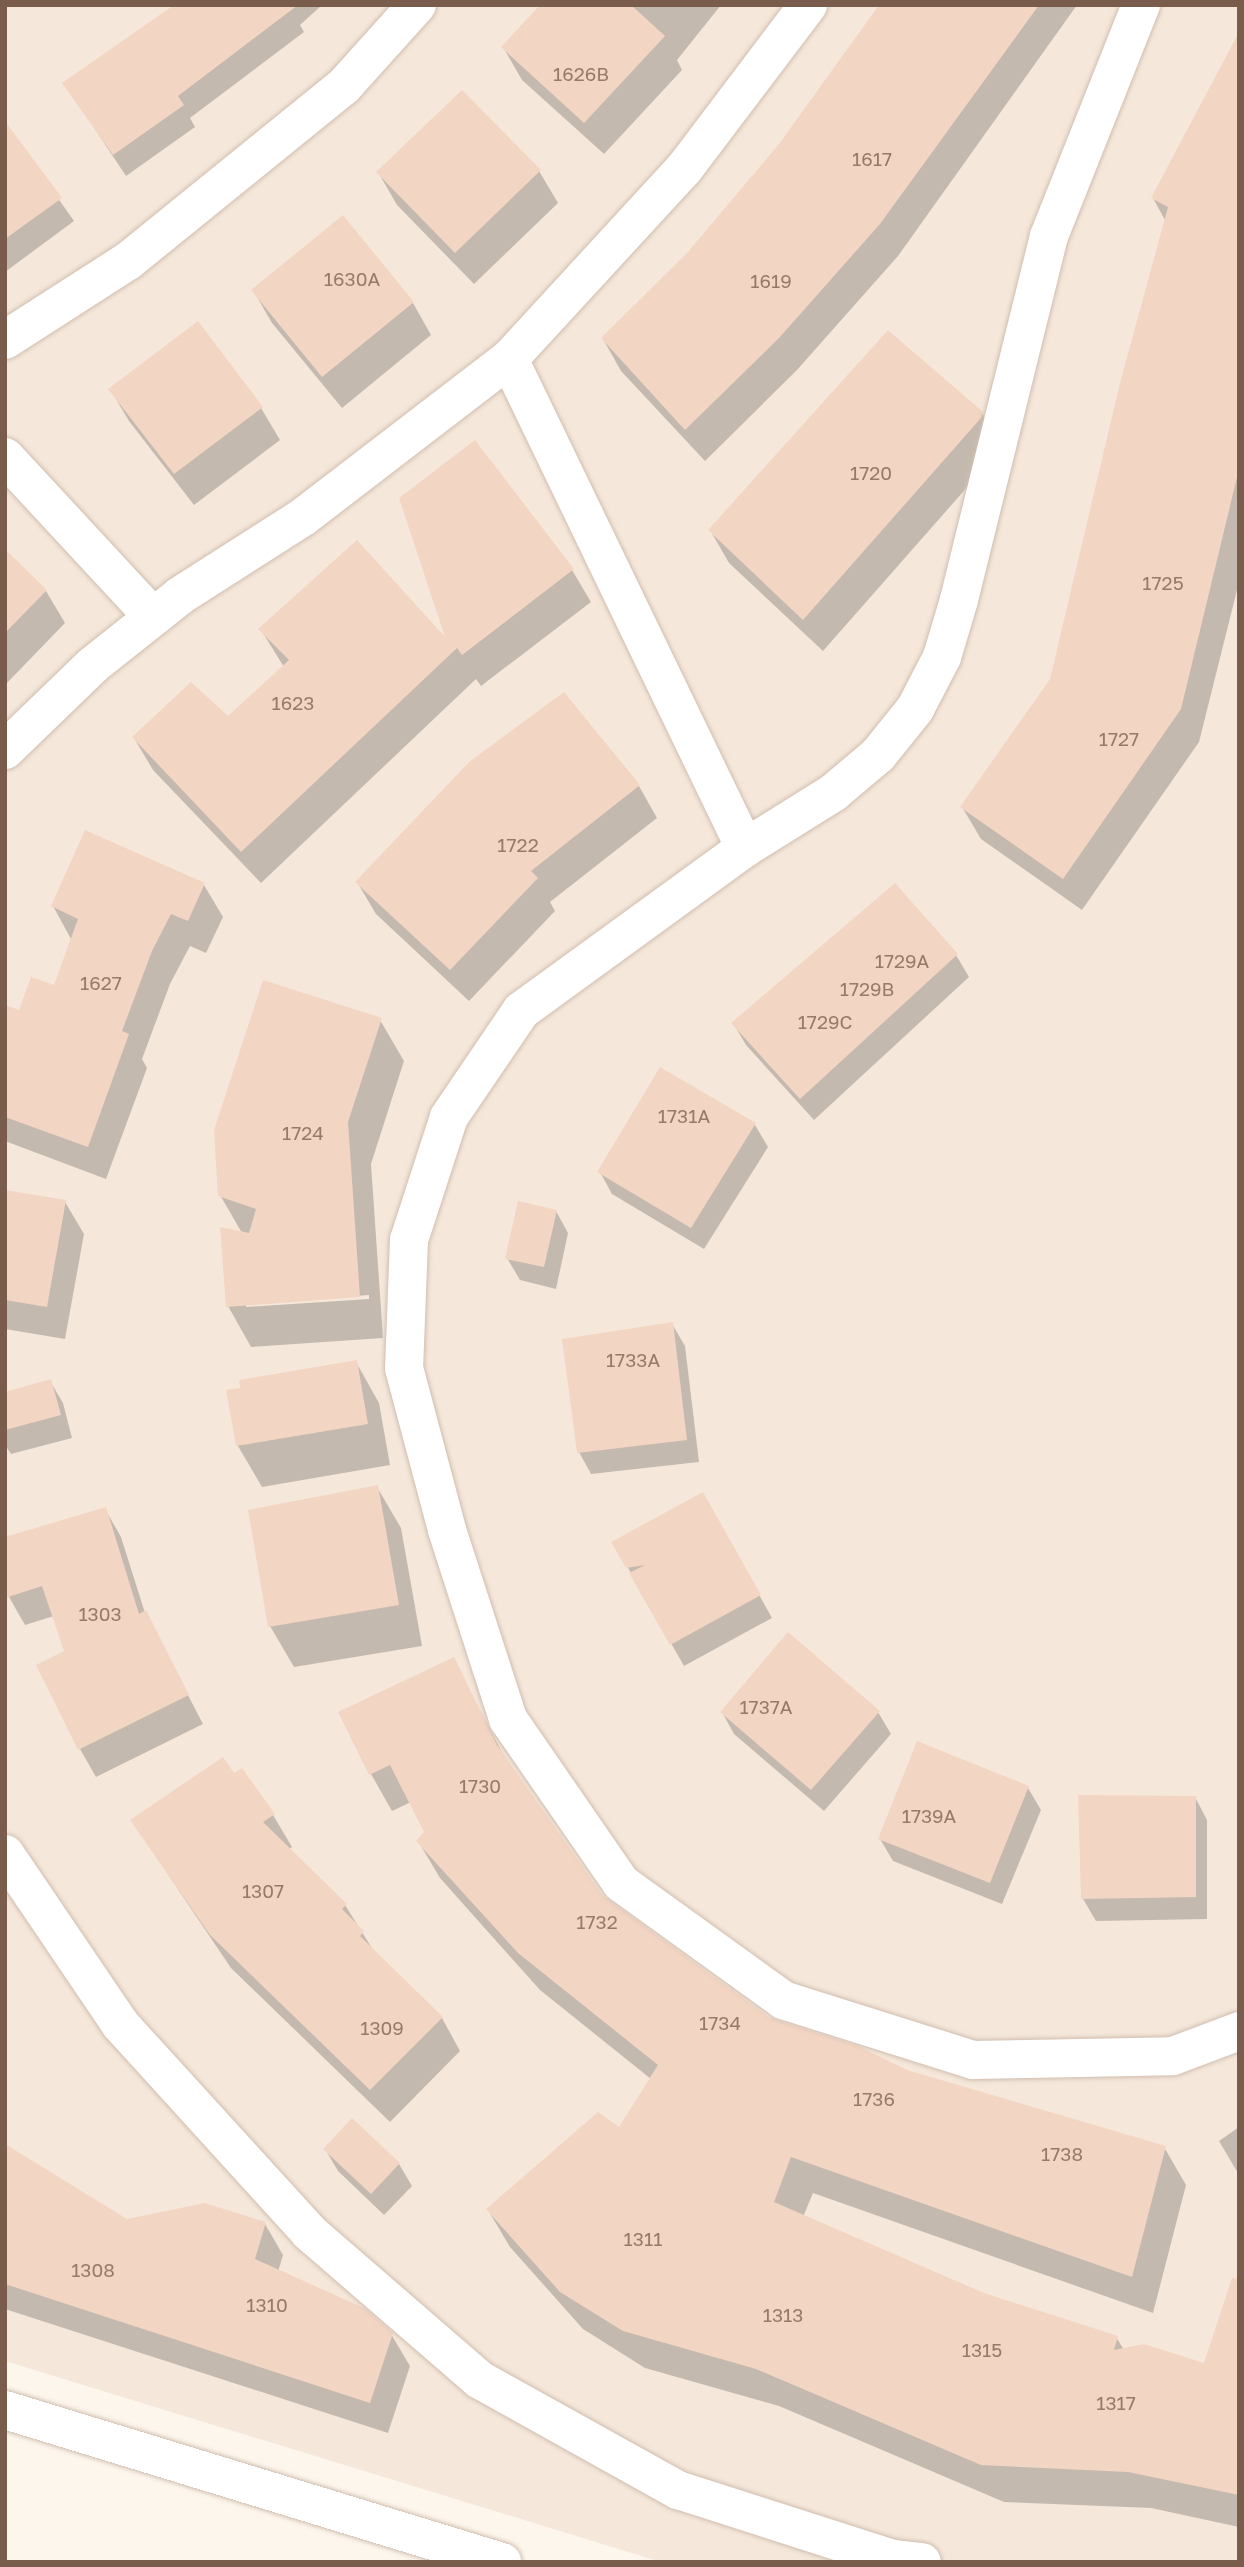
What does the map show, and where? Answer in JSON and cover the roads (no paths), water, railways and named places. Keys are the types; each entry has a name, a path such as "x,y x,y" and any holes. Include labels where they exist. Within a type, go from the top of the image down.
{"street":[{"path":"5,340 128,261 344,86 417,5"},
{"path":"5,750 93,665 153,617 303,517 509,359 684,169 808,5"},
{"path":"1141,5 1049,236 942,657 915,709 878,755 833,793 745,848 520,1010 449,1117 409,1240 404,1368 447,1530 508,1720 621,1883 783,2000 973,2060 1172,2056 1239,2031"},
{"path":"509,359 745,848"},
{"path":"5,457 153,617"},
{"path":"5,1854 120,2024 309,2232 481,2379 678,2490 893,2559 922,2562"},
{"path":"5,2410 502,2562"}]}
